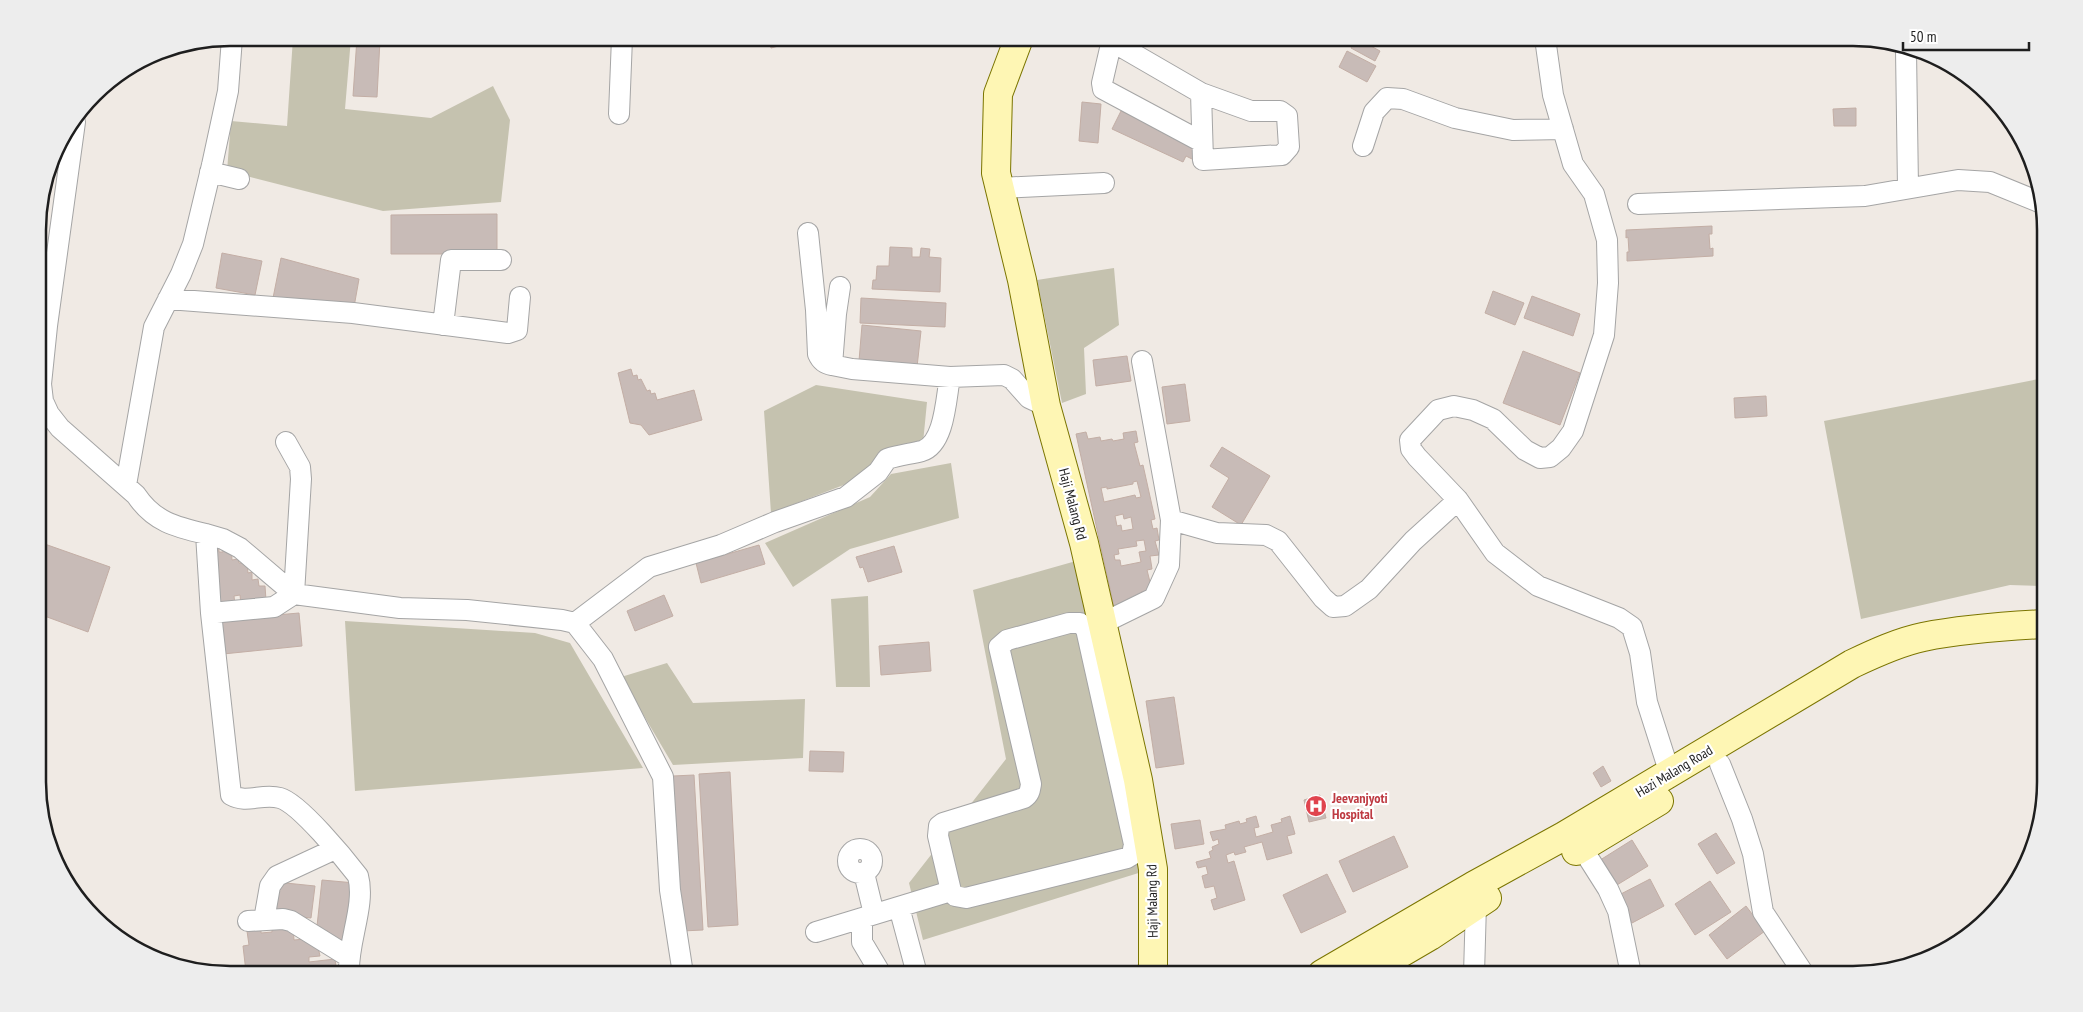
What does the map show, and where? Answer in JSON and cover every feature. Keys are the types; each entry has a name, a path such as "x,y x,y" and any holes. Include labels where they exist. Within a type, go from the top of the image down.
{"main road":[{"name":"Haji Malang Rd","path":"1015,46 998,94 996,173 1022,280 1046,406 1084,543 1138,780 1153,869 1153,966"},
{"name":"Hazi Malang Road","path":"1343,966 1383,951 1475,895 1564,836 1852,664 1879,651 1922,637 2037,624"},
{"name":"Hazi Malang Road","path":"1475,895 1582,848 1888,663 1932,653 2037,640"},
{"name":"Hazi Malang Road","path":"1371,966 1383,951"}],"street":[{"path":"126,485 154,327 181,274 193,244 228,91 231,46"},
{"path":"619,114 622,46"},
{"path":"1108,46 1102,83 1103,89 1202,142"},
{"path":"1121,46 1201,93 1252,111 1280,111 1285,113 1287,116 1289,147 1282,155 1204,160 1201,93"},
{"path":"1546,46 1553,94 1563,129 1574,164 1594,194 1607,240 1608,283 1604,336 1573,431 1561,448 1550,457 1540,458 1525,450 1493,419 1473,410 1454,406 1438,410 1410,440 1411,449 1458,500 1495,553 1538,586 1619,618 1632,627 1640,653 1647,702 1670,774"},
{"path":"1906,55 1908,188"},
{"path":"1363,146 1374,112 1387,98 1403,99 1455,118 1513,130 1563,129"},
{"path":"46,338 73,134"},
{"path":"210,172 239,180"},
{"path":"1638,204 1866,196 1958,180 1990,182 2034,200"},
{"path":"1000,188 1104,184"},
{"path":"808,233 816,310 818,354 820,359 826,364 852,369 950,377 1004,375 1012,379 1029,398 1046,406"},
{"path":"443,325 451,260 501,260"},
{"path":"832,365 840,287"},
{"path":"168,299 353,313 513,333 517,330 518,326 520,297"},
{"path":"1103,623 1154,598 1169,566 1171,520 1142,361"},
{"path":"576,623 649,567 721,545 775,522 846,496 878,472 887,459 924,451 934,444 940,432 950,377"},
{"path":"46,408 60,428 126,485 144,507 175,526 223,539 240,548 294,594 400,608 467,610 576,623 603,659 663,777 670,890 682,966"},
{"path":"286,442 300,467 301,478 294,594"},
{"path":"1171,520 1217,533 1266,535 1278,541 1323,598 1333,607 1345,606 1369,589 1413,541 1458,500"},
{"path":"206,534 211,612 231,795 240,800 266,797 280,798 288,801 295,806 335,849 358,876 361,885 349,966 291,921 283,919 256,921 272,881 277,876 335,849"},
{"path":"211,612 274,607 294,594"},
{"path":"1080,623 1086,629 1134,844 1132,855 966,898 955,896 951,891 938,836 939,826 943,823 1024,798 1030,790 1031,784 999,647 1007,640 1069,624 1080,623"},
{"path":"1720,764 1742,819 1753,854 1763,912 1799,966"},
{"path":"1582,848 1608,889 1618,911 1629,966"},
{"path":"864,873 868,916 862,942 876,966"},
{"path":"816,932 951,891"},
{"path":"1474,966 1475,895"},
{"path":"899,907 915,966"}],"shaded area":[{"path":"292,46 350,46 345,109 431,118 493,86 510,120 501,202 383,211 227,171 231,121 287,126"},
{"path":"1114,268 1119,325 1084,348 1086,394 1062,403 1037,280"},
{"path":"2037,379 2037,586 2010,585 1861,619 1824,421"},
{"path":"816,385 927,402 923,443 884,452 854,481 771,513 764,411"},
{"path":"951,463 959,518 850,549 793,587 765,543 870,497 891,474"},
{"path":"1076,561 1145,871 923,940 909,883 1006,759 973,590"},
{"path":"868,596 870,687 836,687 831,599"},
{"path":"345,621 535,633 570,643 643,768 355,791"},
{"path":"667,663 693,703 805,699 803,758 673,765 621,677"}],"building":[{"path":"356,46 380,46 377,97 353,96"},
{"path":"1352,46 1371,46 1380,51 1375,61 1351,48"},
{"path":"1347,51 1376,66 1367,82 1339,67"},
{"path":"1082,102 1101,104 1098,143 1079,141"},
{"path":"1856,108 1856,126 1834,126 1833,109"},
{"path":"1121,111 1200,148 1194,160 1186,156 1183,162 1112,129"},
{"path":"497,214 497,254 391,254 391,215"},
{"path":"1712,226 1712,234 1709,234 1710,249 1713,248 1713,256 1627,261 1627,252 1629,252 1626,230"},
{"path":"890,247 912,248 912,257 920,257 921,248 930,249 929,257 941,258 940,292 872,289 873,280 876,280 877,266 889,266"},
{"path":"222,253 262,261 255,295 216,288"},
{"path":"281,258 359,279 354,307 272,303"},
{"path":"1493,291 1524,303 1515,325 1485,313"},
{"path":"1532,296 1580,314 1573,336 1524,318"},
{"path":"861,298 946,303 945,327 860,323"},
{"path":"862,325 921,331 917,367 859,361"},
{"path":"1523,351 1580,373 1560,425 1503,403"},
{"path":"1127,356 1131,381 1096,386 1093,360"},
{"path":"631,369 633,376 637,375 638,380 641,379 647,391 650,390 651,394 655,393 657,400 694,390 702,420 649,435 641,425 630,423 618,373"},
{"path":"1185,384 1190,421 1167,424 1162,387"},
{"path":"1766,396 1767,416 1735,418 1734,398"},
{"path":"1136,431 1138,442 1134,443 1140,466 1143,465 1155,519 1151,520 1153,529 1157,528 1159,540 1155,541 1159,555 1150,556 1152,569 1147,570 1152,590 1141,592 1142,597 1126,601 1127,608 1115,611 1076,434 1086,432 1088,439 1100,437 1101,441 1112,439 1113,441 1124,439 1123,433","holes":["1137,481 1141,497 1136,498 1135,495 1104,502 1101,488 1107,487 1107,489 1133,484 1133,482","1123,514 1124,519 1131,517 1133,529 1122,531 1121,525 1117,526 1115,516","1144,540 1146,551 1139,552 1141,562 1121,566 1120,560 1115,560 1114,555 1119,554 1118,549 1137,546 1136,541"]},
{"path":"1222,447 1270,476 1241,525 1212,507 1229,478 1210,466"},
{"path":"46,544 110,567 88,632 46,617"},
{"path":"759,545 765,564 701,583 696,563"},
{"path":"223,546 231,546 232,560 238,559 239,563 247,563 248,573 252,572 252,580 258,579 259,586 265,586 266,600 254,602 254,599 250,599 250,603 241,604 240,595 234,596 235,605 215,606 210,548 219,547 219,552 223,552"},
{"path":"894,546 902,572 868,582 863,567 860,568 856,557"},
{"path":"664,595 673,616 635,631 627,611"},
{"path":"299,613 302,646 223,654 220,620"},
{"path":"929,642 931,671 881,675 879,646"},
{"path":"1174,697 1184,764 1156,768 1146,701"},
{"path":"810,751 844,752 843,772 809,771"},
{"path":"1603,766 1611,781 1601,787 1593,773"},
{"path":"730,772 738,925 708,927 699,774"},
{"path":"694,775 703,930 682,931 673,776"},
{"path":"1320,795 1326,818 1309,822 1304,800"},
{"path":"1256,816 1259,827 1254,828 1256,837 1273,832 1271,825 1282,822 1281,819 1290,816 1295,834 1287,836 1292,853 1267,860 1262,842 1244,847 1246,852 1235,855 1234,852 1226,855 1228,863 1234,861 1245,900 1214,910 1211,900 1217,898 1214,886 1205,888 1202,876 1208,874 1206,866 1198,868 1196,862 1211,858 1209,852 1213,850 1212,847 1219,844 1218,839 1213,841 1210,832 1226,829 1225,825 1239,821 1240,824 1247,822 1246,819"},
{"path":"1200,820 1204,844 1175,849 1171,824"},
{"path":"1716,833 1735,863 1717,874 1698,844"},
{"path":"1394,836 1408,867 1353,892 1339,861"},
{"path":"1632,840 1648,866 1612,888 1597,862"},
{"path":"1327,874 1346,912 1301,933 1283,895"},
{"path":"1650,879 1664,906 1632,923 1617,896"},
{"path":"322,880 355,883 350,895 345,941 327,939 328,931 320,930 321,927 317,926"},
{"path":"1710,881 1731,912 1695,935 1675,904"},
{"path":"276,882 315,886 311,918 272,914"},
{"path":"1746,906 1765,931 1727,959 1709,935"},
{"path":"272,926 293,926 294,940 316,938 320,956 309,957 309,962 335,959 336,966 245,966 243,946 249,945 247,931 261,929 261,933 272,932"}],"place":[{"name":"Jeevanjyoti Hospital","path":"1316,806"}]}
